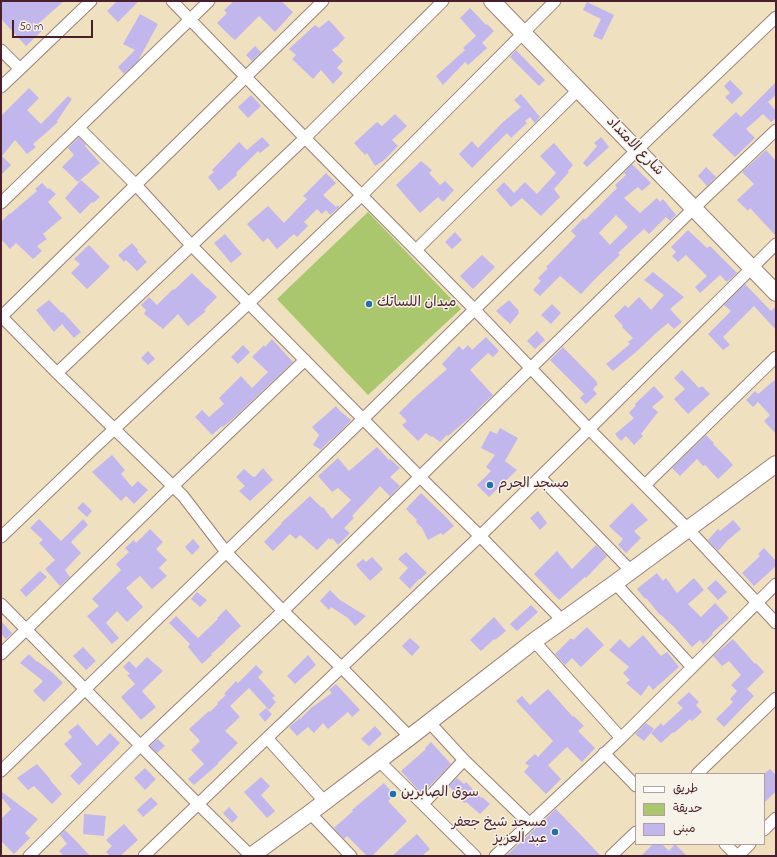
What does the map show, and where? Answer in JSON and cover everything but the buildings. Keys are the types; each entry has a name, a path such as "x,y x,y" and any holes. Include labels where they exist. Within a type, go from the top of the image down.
{"street":[{"path":"1,87 91,1"},
{"path":"172,1 688,529 776,623"},
{"path":"1,203 209,1"},
{"path":"323,1 1,316 173,486 189,504 226,552 410,737"},
{"path":"57,373 305,138 443,1"},
{"name":"شارع الامتداد","path":"492,1 776,293"},
{"path":"1,537 362,195 555,1"},
{"path":"1,771 475,310 637,150 776,18"},
{"path":"1,50 20,69"},
{"path":"416,250 578,90"},
{"path":"79,128 136,185 192,245 562,620"},
{"path":"29,856 140,746 283,611 694,208 776,130"},
{"path":"144,856 480,536 776,244"},
{"path":"645,485 776,357"},
{"path":"1,654 305,360"},
{"path":"1,604 140,746 251,856 379,761 562,620 615,583 776,464"},
{"path":"540,477 631,571"},
{"path":"615,583 692,667"},
{"path":"495,856 621,738 776,584"},
{"path":"534,641 621,738"},
{"path":"698,773 776,698"},
{"path":"429,722 464,760 530,823"},
{"path":"267,738 324,802"},
{"path":"604,753 635,785"},
{"path":"423,804 464,760"},
{"path":"379,761 475,856"},
{"path":"310,813 351,856"},
{"path":"765,829 776,818"},
{"path":"611,856 635,833"},
{"path":"726,845 737,856 749,845"}],"green space":[{"name":"ميدان اللساتك","path":"368,212 461,309 368,395 277,299"}],"place":[{"name":"ميدان اللساتك","path":"369,304"},
{"name":"مسجد الحرم","path":"490,485"},
{"name":"سوق الصابرين","path":"393,794"},
{"name":"مسجد شيخ جعفر عبد العزيز","path":"555,832"}]}
